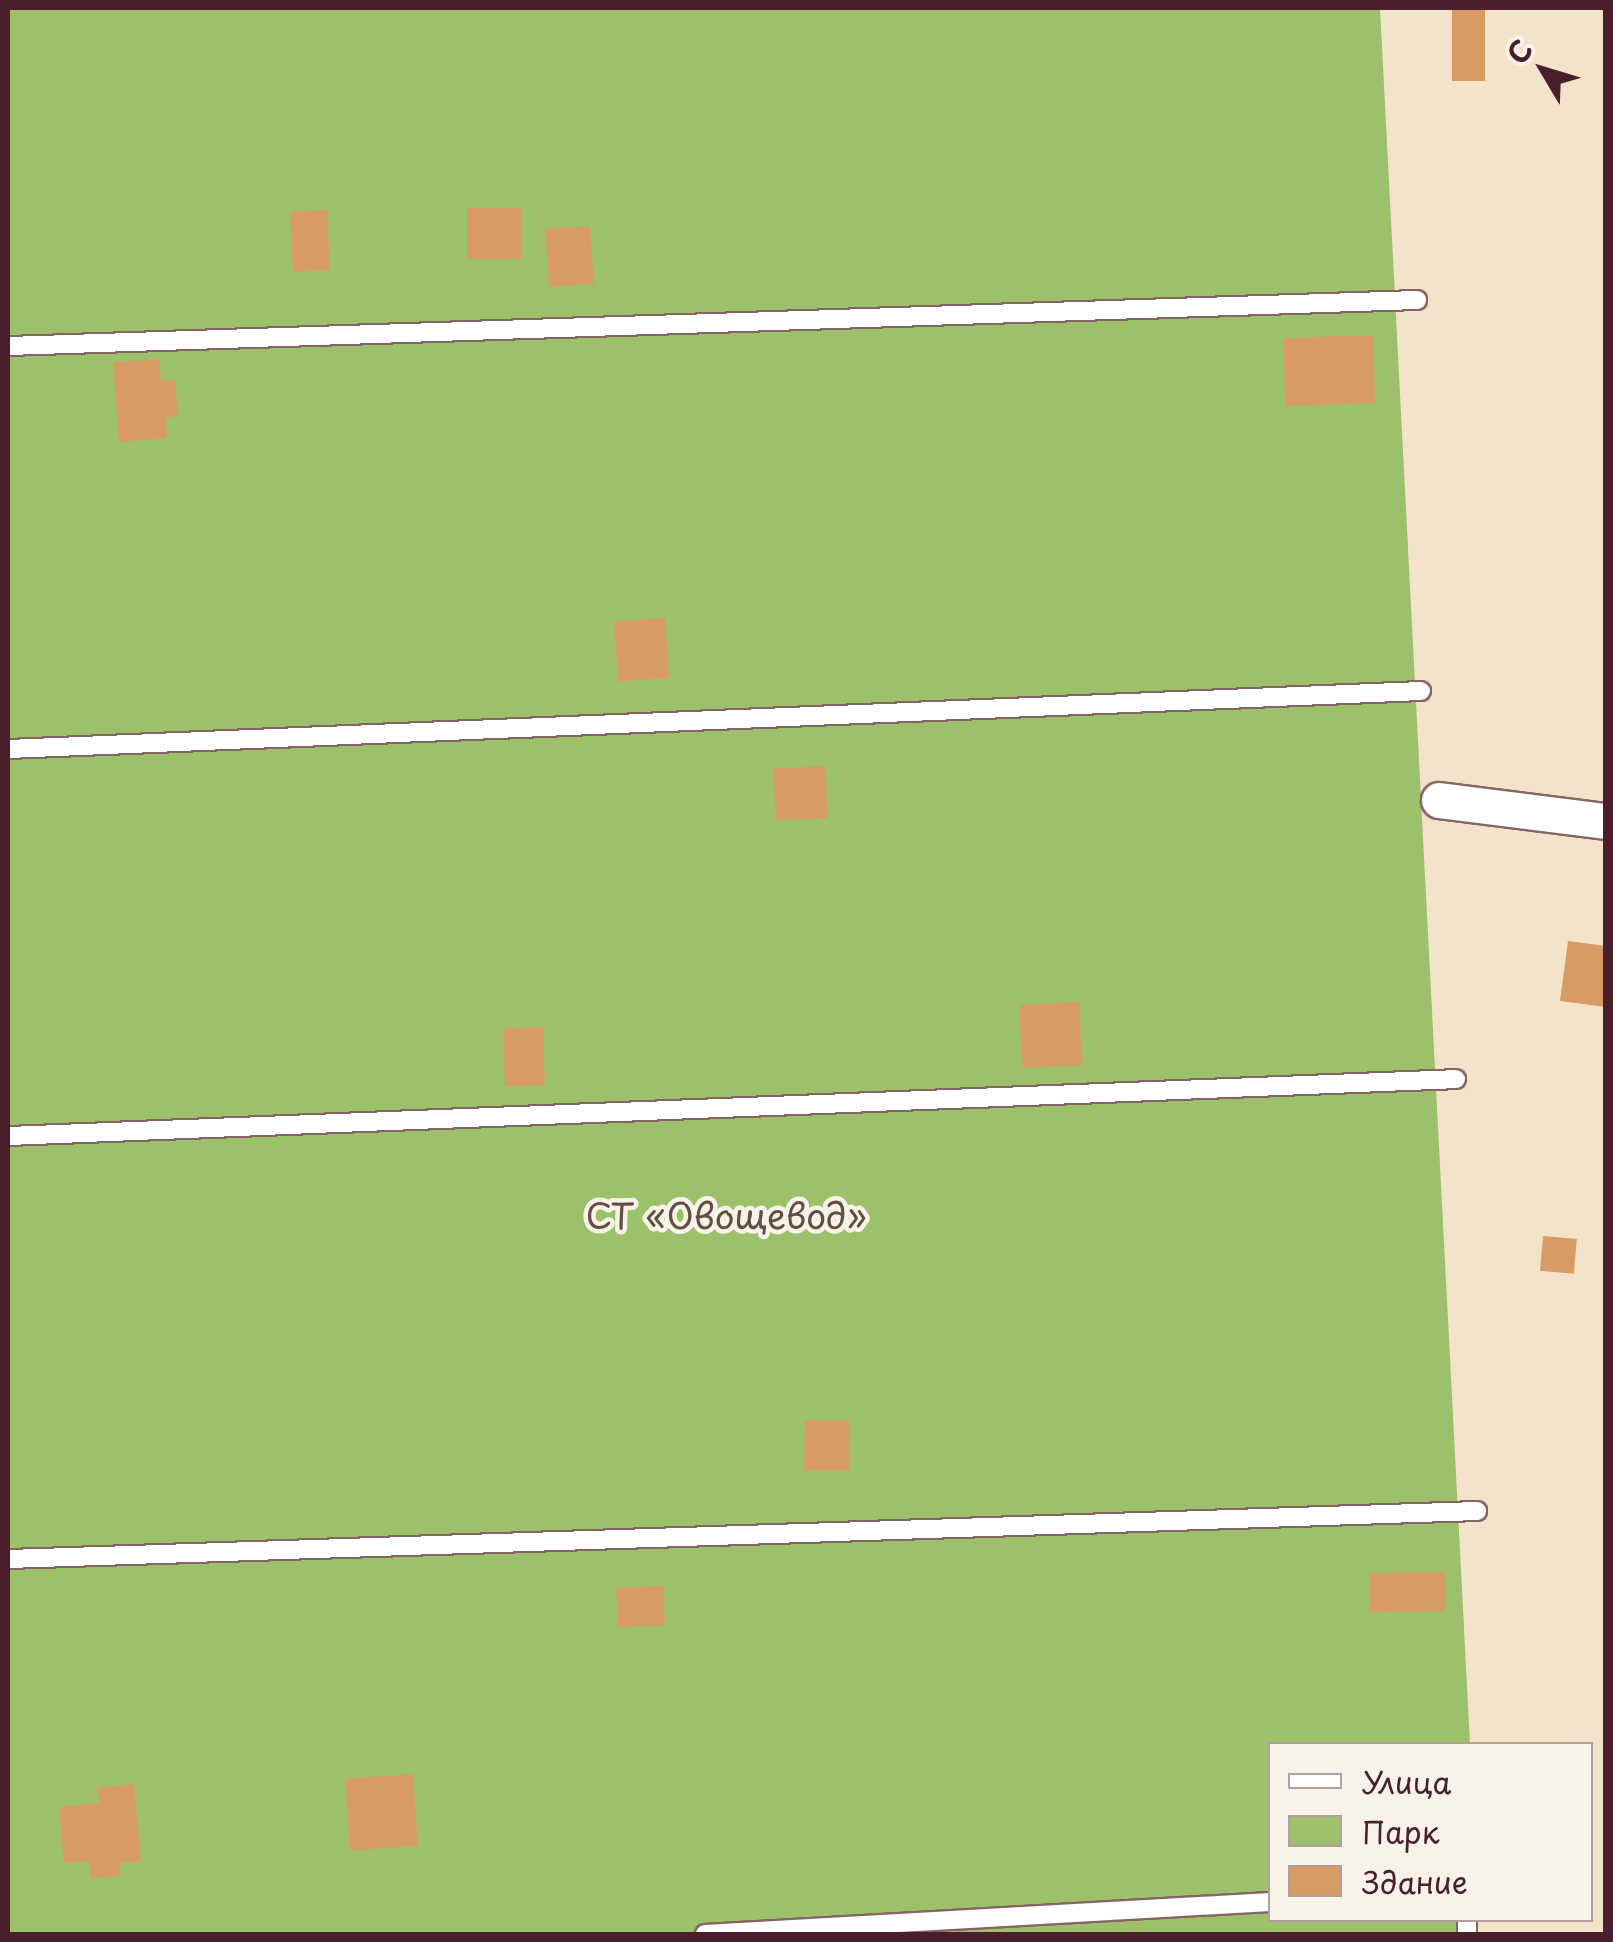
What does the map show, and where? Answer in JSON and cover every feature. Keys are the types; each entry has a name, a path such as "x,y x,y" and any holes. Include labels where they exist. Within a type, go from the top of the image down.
{"street":[{"path":"1439,800 1606,822"}],"lane":[{"path":"8,346 1417,300"},
{"path":"8,749 1422,690"},
{"path":"8,1136 1456,1079"},
{"path":"8,1559 1476,1511"},
{"path":"706,1934 1268,1902"}],"green space":[{"name":"СТ «Овощевод»","path":"8,8 1380,8 1470,1742 1268,1742 1268,1922 1469,1922 1468,1934 8,1934"}],"building":[{"path":"1452,8 1485,8 1485,81 1452,81"},
{"path":"467,208 521,208 521,259 467,259"},
{"path":"327,210 330,270 293,272 290,212"},
{"path":"590,226 594,284 549,287 545,229"},
{"path":"1373,335 1375,403 1285,406 1283,338"},
{"path":"159,359 161,381 175,380 178,416 166,418 167,438 119,442 113,362"},
{"path":"665,618 669,678 618,681 614,622"},
{"path":"825,766 828,818 776,821 773,769"},
{"path":"1568,941 1606,946 1606,1007 1560,1001"},
{"path":"1079,1002 1082,1065 1022,1068 1019,1005"},
{"path":"543,1027 545,1085 505,1086 503,1028"},
{"path":"1543,1236 1577,1239 1574,1274 1540,1271"},
{"path":"805,1420 850,1421 849,1471 804,1470"},
{"path":"1445,1572 1446,1611 1370,1612 1369,1573"},
{"path":"663,1586 665,1625 618,1627 616,1588"},
{"path":"413,1774 418,1846 350,1851 345,1779"},
{"path":"134,1784 141,1861 119,1863 120,1876 91,1878 89,1861 64,1863 59,1807 99,1803 98,1788"}]}
